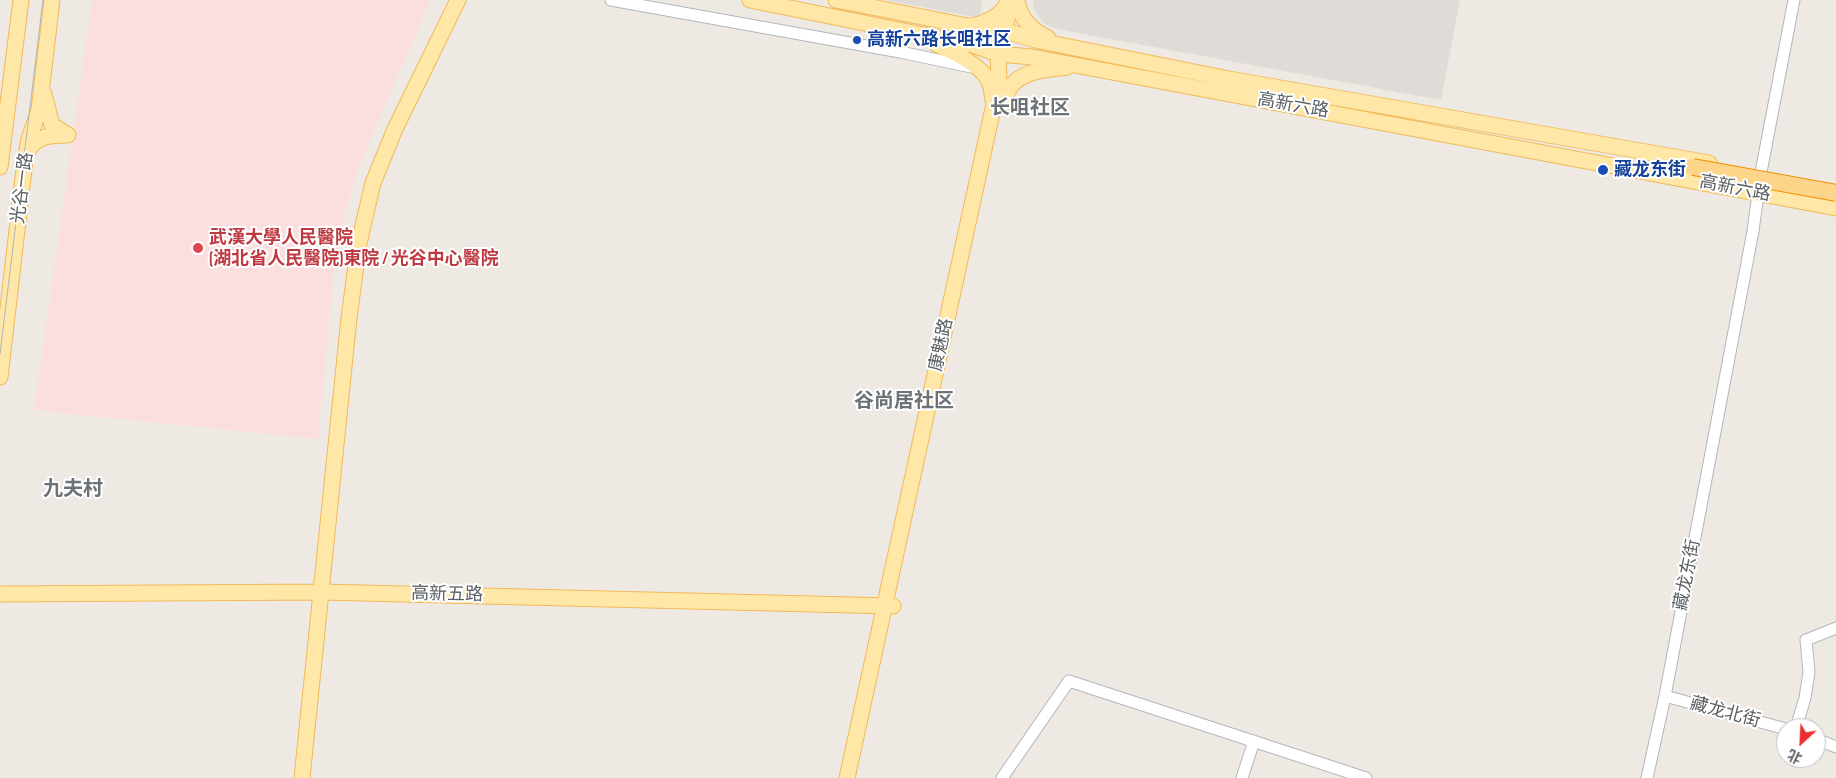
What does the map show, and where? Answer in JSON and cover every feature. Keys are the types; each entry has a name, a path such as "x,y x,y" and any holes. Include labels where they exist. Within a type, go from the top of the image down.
{"highway":[{"path":"1693,167 1836,193"}],"main road":[{"name":"光谷一路","path":"0,167 21,0"},
{"name":"光谷一路","path":"0,377 25,161 29,138 39,110 52,0"},
{"path":"302,778 343,317 354,242 368,181 390,127 452,0"},
{"path":"296,778 359,243 371,192 395,129 458,0"},
{"name":"高新六路","path":"750,0 973,45 1005,54 1032,57 1836,208"},
{"name":"高新六路","path":"836,0 967,26 1008,32 1035,40 1230,79 1836,185"},
{"path":"967,26 983,24 991,20 1014,0 1024,19 1039,34 1078,49"},
{"name":"康魅路","path":"847,778 889,605 998,104 999,81 1014,0"},
{"path":"917,34 958,54 978,69 990,82 998,104"},
{"path":"998,104 1010,87 1020,78 1031,73 1078,66"},
{"path":"0,87 13,71"},
{"path":"25,161 29,148 40,138 52,135 68,135 52,125 43,86"},
{"name":"高新五路","path":"0,594 318,592 889,605"},
{"name":"康魅路","path":"856,778 889,605"}],"street":[{"path":"611,0 900,52 978,69"},
{"name":"藏龙东街","path":"1647,778 1665,696 1753,231 1761,172 1794,0"},
{"path":"1799,718 1805,698 1809,672 1806,640 1836,628"},
{"path":"1017,778 1003,776 1069,680 1366,778"},
{"name":"藏龙北街","path":"1665,696 1776,726"},
{"path":"1242,778 1254,741"}],"shaded area":[{"name":"武漢大學人民醫院 (湖北省人民醫院)東院 / 光谷中心醫院","path":"92,0 430,0 361,161 344,216 333,280 318,439 34,410"},
{"path":"886,0 982,0 980,18"},
{"path":"1034,0 1460,0 1441,100 1056,29 1045,24 1038,16 1033,7"}],"tram line":[{"path":"0,354 43,0"}],"place":[{"name":"高新六路长咀社区","path":"857,40"},
{"name":"藏龙东街","path":"1603,170"},
{"name":"武漢大學人民醫院 (湖北省人民醫院)東院 / 光谷中心醫院","path":"198,248"}],"district":[{"name":"长咀社区","path":"1030,109"},
{"name":"谷尚居社区","path":"904,402"},
{"name":"九夫村","path":"73,490"}]}
